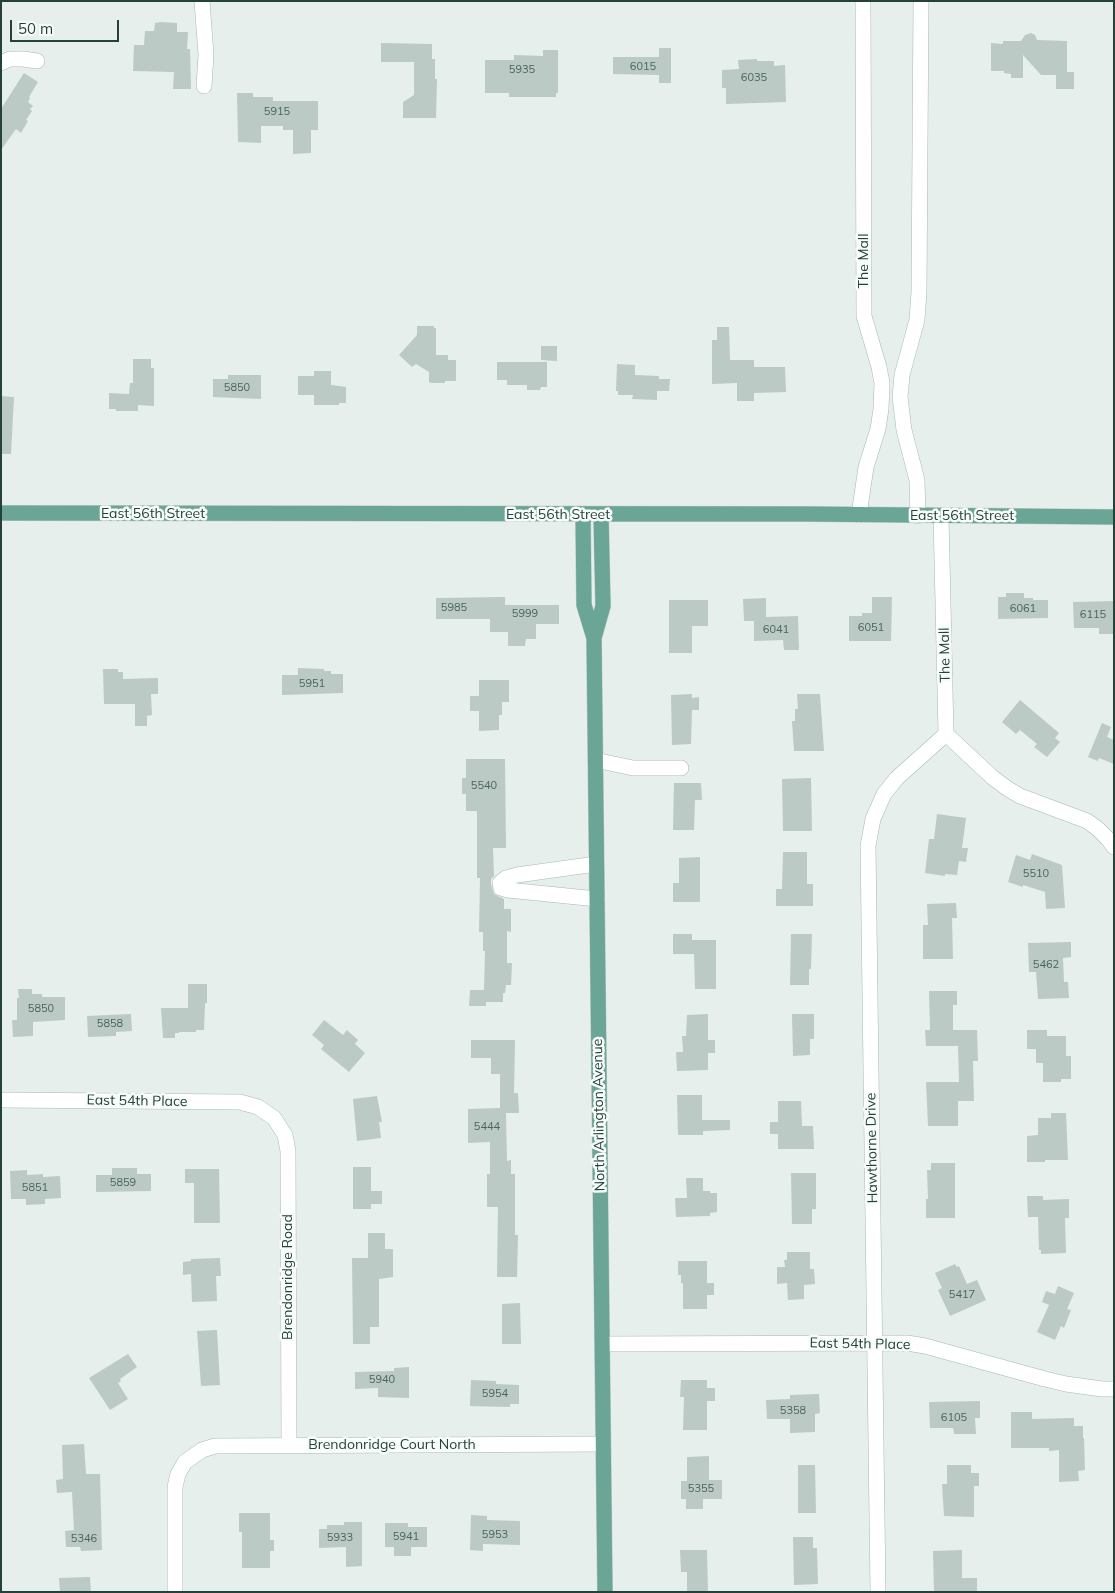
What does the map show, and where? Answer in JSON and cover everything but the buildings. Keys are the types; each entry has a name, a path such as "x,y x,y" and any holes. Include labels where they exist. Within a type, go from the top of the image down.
{"main road":[{"name":"East 56th Street","path":"1,513 1114,517"},
{"name":"North Arlington Avenue","path":"583,515 584,605 594,638"},
{"name":"North Arlington Avenue","path":"601,515 603,606 594,638 604,1592"}],"street":[{"path":"202,1 206,55 204,86"},
{"name":"The Mall","path":"859,515 866,467 878,429 882,390 879,367 864,316 864,1"},
{"path":"918,516 917,480 904,430 900,390 905,359 916,320 919,292 921,1"},
{"path":"1,63 10,59 37,61"},
{"path":"882,390 900,390"},
{"path":"878,429 904,430"},
{"name":"The Mall","path":"941,516 946,734"},
{"path":"946,734 992,777 1008,789 1020,796 1087,822 1098,829 1114,847"},
{"name":"Hawthorne Drive","path":"878,1592 869,832 878,806 888,789 897,778 946,734"},
{"path":"595,760 633,768 681,768"},
{"path":"596,864 517,875 506,878 500,883 501,888 508,890 597,899"},
{"name":"East 54th Place","path":"1,1100 240,1102 258,1107 270,1114"},
{"name":"Brendonridge Road","path":"270,1114 283,1131 288,1150 289,1446"},
{"name":"East 54th Place","path":"602,1344 907,1343 925,1346 1045,1379 1075,1385 1114,1389"},
{"name":"Brendonridge Court North","path":"175,1592 175,1487 178,1474 186,1462 202,1450 215,1446 603,1444"}]}
